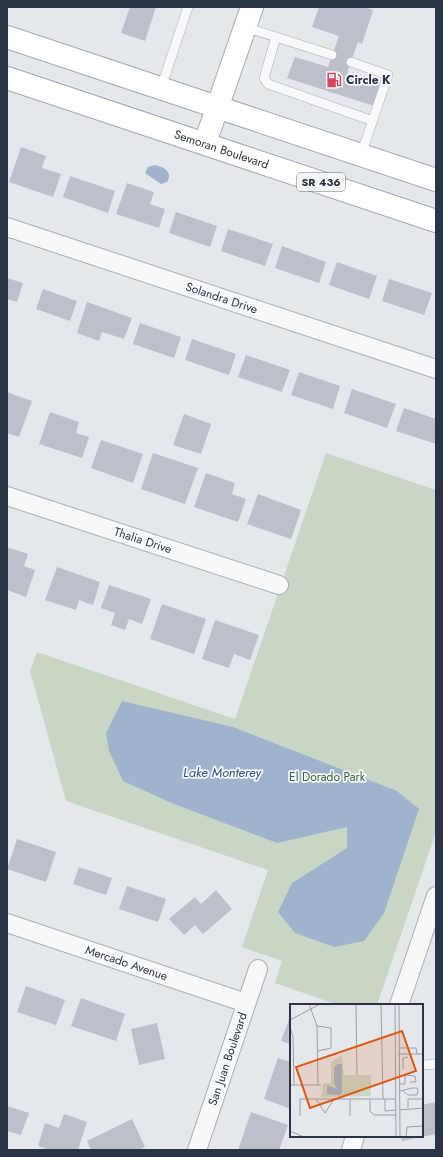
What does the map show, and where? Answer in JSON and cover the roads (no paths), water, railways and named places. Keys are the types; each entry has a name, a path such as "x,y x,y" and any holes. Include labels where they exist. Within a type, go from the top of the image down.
{"main road":[{"path":"205,143 249,17"},
{"path":"7,37 436,180"},
{"name":"Semoran Boulevard","path":"7,78 436,221"}],"street":[{"name":"Solandra Drive","path":"7,227 436,369"},
{"name":"Thalia Drive","path":"7,496 279,585"},
{"path":"399,1004 436,896"},
{"name":"Mercado Avenue","path":"7,924 246,1003"},
{"name":"San Juan Boulevard","path":"197,1150 258,969"},
{"path":"351,1150 355,1137"}],"lane":[{"path":"161,88 188,7"},
{"path":"249,17 276,37 332,55"},
{"path":"276,37 264,78 268,84 373,121"},
{"path":"351,62 388,75 362,155"},
{"path":"423,1065 436,1064"}],"water":[{"path":"155,165 167,170 169,178 167,182 161,184 145,173 148,167"},
{"name":"Lake Monterey","path":"122,701 233,727 397,791 419,809 384,913 364,941 334,947 295,933 278,912 292,883 347,848 347,827 277,843 174,804 123,781 109,751 106,733"}],"place":[{"name":"Circle K","path":"334,80"}],"park label":[{"name":"El Dorado Park","path":"327,777"}]}
